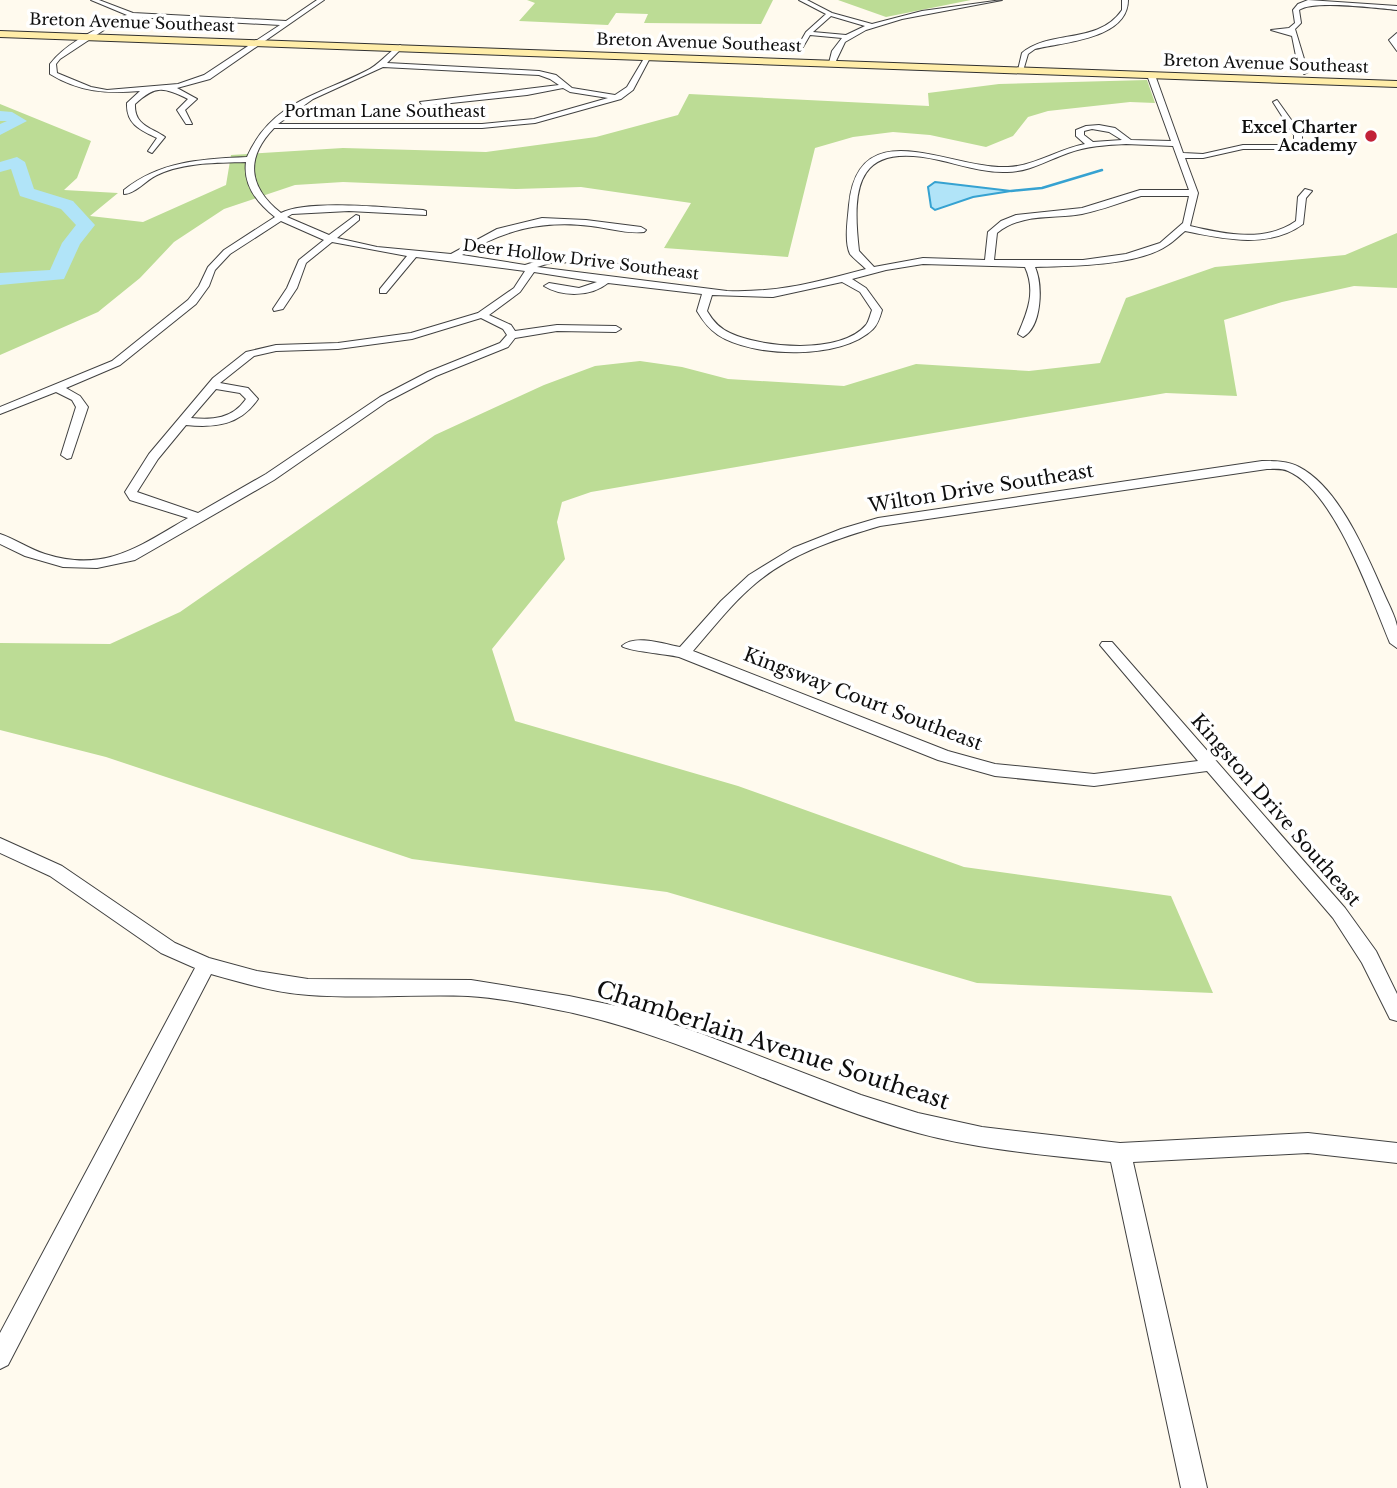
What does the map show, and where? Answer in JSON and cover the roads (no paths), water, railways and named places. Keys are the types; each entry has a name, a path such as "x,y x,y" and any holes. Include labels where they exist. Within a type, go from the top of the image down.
{"main road":[{"name":"Breton Avenue Southeast","path":"0,34 1151,75 1307,76 1397,84"}],"street":[{"path":"94,0 132,15 287,23"},
{"path":"132,15 89,37 58,58 52,64 54,74 89,89 145,91 171,88 207,77 321,0"},
{"path":"802,0 830,14 872,26"},
{"path":"832,63 837,47 846,37 872,26 999,0"},
{"path":"1021,70 1025,53 1033,48 1095,33 1116,22 1125,10 1125,0"},
{"path":"1307,76 1297,59 1290,32 1298,23 1296,10 1300,5 1316,0 1397,8"},
{"path":"191,19 206,8"},
{"path":"801,46 808,33 830,14"},
{"path":"808,33 846,37"},
{"path":"1397,35 1392,40 1397,49"},
{"path":"400,47 382,65 313,96 260,138 249,159 253,188 265,204 282,216 331,239 365,249 413,254"},
{"path":"382,65 539,73 553,77 578,92 618,97 630,88 649,56"},
{"path":"1151,75 1194,193 1195,207 1185,228 1240,237 1284,232 1300,222 1302,197 1308,191"},
{"path":"423,104 565,86"},
{"path":"171,88 193,99 181,110 189,122"},
{"path":"145,91 131,103 130,113 138,128 161,137 152,151"},
{"name":"Portman Lane Southeast","path":"275,126 482,127 534,121 618,97"},
{"path":"1181,155 1203,156 1243,147 1292,147 1298,141 1298,135 1277,102"},
{"path":"1091,145 1080,136 1080,130 1094,127 1114,131 1128,141"},
{"path":"871,269 854,252 852,220 859,173 868,162 909,154 986,169 1013,169 1091,145 1128,141 1176,144"},
{"path":"127,192 161,169 249,159"},
{"path":"989,264 993,232 1016,218 1083,211 1140,193 1194,193"},
{"path":"0,411 116,363 192,302 204,286 211,269 227,252 260,228 290,211 323,208 423,214"},
{"path":"278,309 292,288 298,267 355,218"},
{"path":"451,258 503,228 535,221 578,221 641,230"},
{"name":"Deer Hollow Drive Southeast","path":"413,254 708,291 771,294 808,290 871,269 920,261 1029,265 1109,260 1147,251 1170,241 1185,228"},
{"path":"383,291 413,254"},
{"path":"197,517 134,497 131,492 153,457 213,386 240,359 262,351 368,344 432,332 482,315 517,290 528,269 545,259 563,258 624,266"},
{"path":"1023,334 1037,294 1037,279 1029,265"},
{"path":"549,286 586,292 597,288 606,279"},
{"path":"708,291 702,311 711,326 725,334 752,345 790,349 820,347 850,340 871,326 877,310 872,299 846,279"},
{"path":"482,315 507,327 512,335"},
{"path":"0,538 18,549 43,558 108,565 130,557 270,477 384,399 432,374 504,345 512,335 557,328 616,329"},
{"path":"183,421 206,424 229,420 239,416 252,399 244,390 213,386"},
{"path":"58,388 76,398 82,407 68,455"},
{"name":"Wilton Drive Southeast","path":"682,653 752,579 779,561 826,538 878,522 1262,465 1286,466 1305,477 1338,517 1397,643"},
{"name":"Kingston Drive Southeast","path":"1107,645 1339,913 1369,957 1397,1013"},
{"name":"Kingsway Court Southeast","path":"629,646 651,646 682,653 944,756 995,770 1094,780 1210,765"},
{"name":"Chamberlain Avenue Southeast","path":"0,845 56,871 169,948 206,965 257,979 308,987 471,988 569,1004 626,1017 702,1043 861,1105 918,1123 982,1137 1119,1153 1308,1143 1397,1153"},
{"path":"0,1357 206,965"},
{"path":"1119,1153 1194,1488"}],"water":[{"path":"935,182 1011,191 973,197 935,210 931,207 928,187"}],"waterway":[{"path":"0,116 7,115 19,121 0,130"},
{"path":"0,167 17,162 26,192 67,205 86,225 71,243 57,275 0,279"},
{"path":"1011,191 1042,188 1102,170"}],"place":[{"name":"Excel Charter Academy","path":"1371,136"}]}
